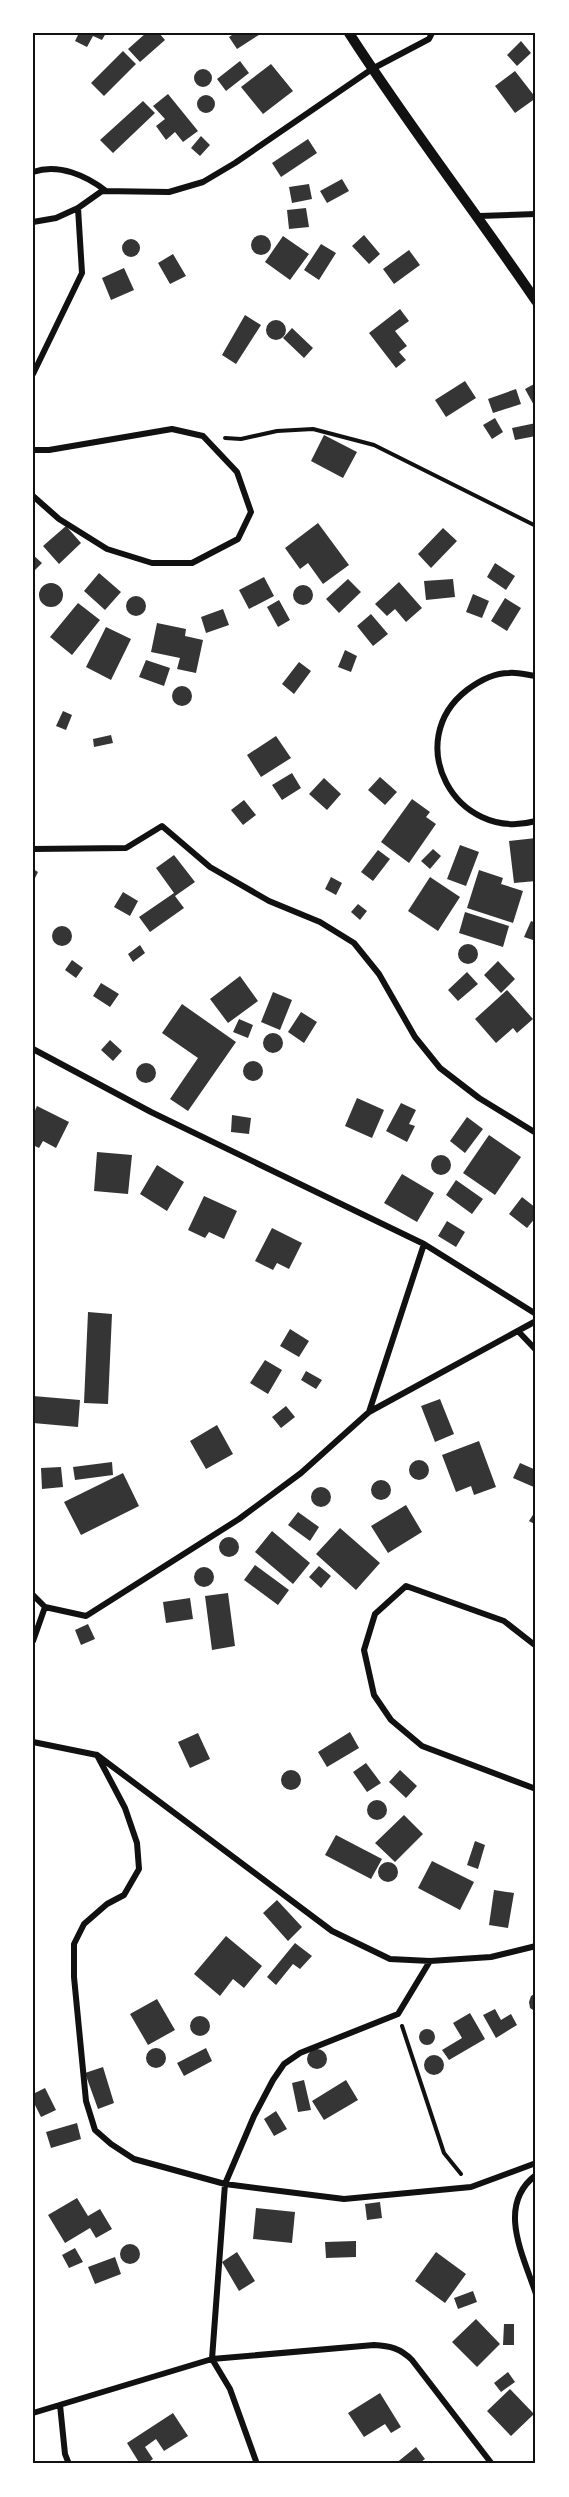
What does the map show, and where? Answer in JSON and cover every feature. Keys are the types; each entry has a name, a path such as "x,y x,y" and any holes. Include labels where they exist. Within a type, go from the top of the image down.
{"street":[{"path":"349,33 536,301"},
{"path":"102,191 170,192 203,182 235,163 372,69 429,39 432,33"},
{"path":"33,172 39,170 75,171 107,191 102,191 78,208 56,218 33,222"},
{"path":"33,374 82,273 78,208"},
{"path":"478,216 536,214"},
{"path":"33,450 50,450 172,429 203,436 237,472 251,512 238,539 192,563 152,563 107,549 59,519 33,496"},
{"path":"536,676 508,673 479,681 456,699 441,724 437,754 445,783 464,807 489,822 519,825 536,821"},
{"path":"33,849 126,848 162,826 210,867 269,901 320,922 354,943 379,974 415,1036 440,1068 478,1098 536,1133"},
{"path":"33,1049 151,1112 424,1244 536,1314"},
{"path":"369,1412 424,1244"},
{"path":"33,1595 45,1606 86,1616 248,1512 302,1473 369,1412 536,1321"},
{"path":"518,1330 536,1350"},
{"path":"536,1646 504,1621 406,1586 375,1614 364,1650 374,1695 391,1720 422,1746 536,1789"},
{"path":"33,1641 45,1606"},
{"path":"33,1742 97,1755 332,1931 390,1959 430,1961 490,1957 536,1946"},
{"path":"97,1755 125,1808 137,1843 139,1869 124,1895 106,1904 84,1924 74,1944 74,1977 86,2101 95,2130 134,2159 225,2184 344,2199 471,2187 536,2163"},
{"path":"257,2464 230,2389 212,2359 225,2184 254,2116 284,2064 300,2053 398,2014 430,1961"},
{"path":"536,2175 523,2185 513,2214 520,2247 536,2294"},
{"path":"33,2413 212,2359 374,2345 390,2346 403,2350 492,2464"},
{"path":"60,2405 65,2454 69,2464"}],"path":[{"path":"203,436 241,439 277,431 313,429 374,445 536,526"},
{"path":"398,2014 444,2153 471,2187"}],"building":[{"path":"79,33 106,33 102,40 93,36 87,47 75,41"},
{"path":"146,33 159,33 165,40 140,62 128,49"},
{"path":"235,33 262,33 237,49 229,37"},
{"path":"521,41 531,53 517,66 507,55"},
{"path":"123,51 136,64 104,96 91,83"},
{"path":"240,61 249,73 226,91 217,79"},
{"path":"271,64 293,91 263,114 241,87"},
{"path":"203,69 209,72 212,78 209,84 203,87 197,84 194,78 197,72"},
{"path":"515,71 536,98 515,113 495,86"},
{"path":"168,94 198,131 183,142 175,132 166,140 156,126 165,119 153,106"},
{"path":"206,95 212,98 215,104 212,110 206,113 200,110 197,104 200,98"},
{"path":"143,101 155,113 113,153 100,140"},
{"path":"201,136 210,145 200,156 191,148"},
{"path":"308,139 317,153 281,177 272,163"},
{"path":"342,179 349,191 327,203 320,191"},
{"path":"309,184 312,199 292,203 289,187"},
{"path":"306,208 309,227 289,229 287,210"},
{"path":"261,235 268,238 271,245 268,252 261,255 254,252 251,245 254,238"},
{"path":"364,235 380,254 369,264 352,246"},
{"path":"283,236 309,254 290,280 265,262"},
{"path":"131,239 137,242 140,248 137,254 131,257 125,254 122,248 125,242"},
{"path":"321,244 336,253 319,280 304,270"},
{"path":"409,250 420,265 394,284 383,269"},
{"path":"173,254 186,276 170,284 158,263"},
{"path":"124,268 134,290 111,300 102,278"},
{"path":"400,309 409,321 395,331 407,346 399,352 406,360 396,368 369,333"},
{"path":"245,315 261,325 236,364 222,355"},
{"path":"276,320 283,323 286,330 283,337 276,340 269,337 266,330 269,323"},
{"path":"292,328 313,348 304,358 283,338"},
{"path":"465,381 476,398 446,417 435,400"},
{"path":"536,383 536,409 525,389"},
{"path":"516,389 521,404 493,413 488,399"},
{"path":"495,418 503,432 492,439 483,425"},
{"path":"536,423 536,436 515,440 512,428"},
{"path":"324,435 357,452 343,478 311,461"},
{"path":"318,523 349,565 323,584 308,563 300,569 285,548"},
{"path":"66,526 81,543 59,564 43,546"},
{"path":"443,528 457,541 431,568 418,554"},
{"path":"33,555 42,563 33,572"},
{"path":"495,563 515,576 506,590 487,577"},
{"path":"99,573 121,592 105,610 84,591"},
{"path":"264,577 274,596 249,609 239,590"},
{"path":"348,579 361,592 339,613 326,599"},
{"path":"453,579 455,597 426,600 424,581"},
{"path":"399,582 422,608 406,622 395,609 387,616 375,604"},
{"path":"51,583 60,586 63,595 60,604 51,607 42,604 39,595 42,586"},
{"path":"303,585 310,588 313,595 310,602 303,605 296,602 293,595 296,588"},
{"path":"473,594 489,601 482,618 466,612"},
{"path":"136,596 143,599 146,606 143,613 136,616 129,613 126,606 129,599"},
{"path":"505,598 521,608 507,631 491,621"},
{"path":"279,600 290,620 278,627 267,607"},
{"path":"78,603 100,620 72,655 50,637"},
{"path":"223,609 229,625 206,633 201,617"},
{"path":"371,614 388,634 373,646 357,626"},
{"path":"157,623 186,629 185,636 203,640 196,673 177,669 180,658 151,652"},
{"path":"106,627 131,639 111,680 86,667"},
{"path":"345,650 357,656 351,672 338,667"},
{"path":"146,660 170,668 164,686 139,677"},
{"path":"299,662 311,671 294,694 282,684"},
{"path":"182,686 189,689 192,696 189,703 182,706 175,703 172,696 175,689"},
{"path":"63,711 72,715 66,730 56,726"},
{"path":"111,735 113,743 94,747 93,739"},
{"path":"276,736 291,758 261,777 247,755"},
{"path":"292,773 301,788 282,800 272,785"},
{"path":"380,777 397,792 385,805 368,790"},
{"path":"324,778 341,794 327,810 309,794"},
{"path":"412,799 430,812 426,817 436,824 409,863 381,842"},
{"path":"244,800 256,815 243,825 231,810"},
{"path":"536,838 536,881 514,883 509,841"},
{"path":"460,845 479,852 466,886 447,879"},
{"path":"433,849 441,856 430,869 421,861"},
{"path":"378,850 390,859 373,881 361,872"},
{"path":"174,855 195,882 175,896 184,908 150,932 139,917 174,893 156,868"},
{"path":"33,869 38,872 33,882"},
{"path":"479,870 503,878 501,884 523,891 513,923 467,908"},
{"path":"331,877 342,883 336,895 325,889"},
{"path":"430,877 460,897 438,931 408,911"},
{"path":"123,892 138,901 130,916 114,907"},
{"path":"358,904 367,911 360,920 351,912"},
{"path":"465,912 509,926 503,947 459,933"},
{"path":"531,921 536,923 536,941 524,937"},
{"path":"62,926 69,929 72,936 69,943 62,946 55,943 52,936 55,929"},
{"path":"468,944 475,947 478,954 475,961 468,964 461,961 458,954 461,947"},
{"path":"140,945 145,953 133,962 128,954"},
{"path":"72,960 83,968 76,978 65,970"},
{"path":"498,961 515,979 501,993 484,975"},
{"path":"467,972 478,984 458,1001 448,990"},
{"path":"240,976 258,1001 228,1023 210,999"},
{"path":"101,983 119,994 110,1007 93,996"},
{"path":"507,990 533,1019 517,1033 513,1028 496,1043 475,1019"},
{"path":"273,992 292,1000 280,1030 261,1022"},
{"path":"182,1004 236,1042 188,1111 170,1099 198,1058 162,1033"},
{"path":"301,1012 317,1022 304,1043 288,1032"},
{"path":"239,1019 253,1025 248,1038 233,1032"},
{"path":"273,1033 280,1036 283,1043 280,1050 273,1053 266,1050 263,1043 266,1036"},
{"path":"110,1040 122,1051 113,1061 101,1050"},
{"path":"253,1061 260,1064 263,1071 260,1078 253,1081 246,1078 243,1071 246,1064"},
{"path":"146,1063 153,1066 156,1073 153,1080 146,1083 139,1080 136,1073 139,1066"},
{"path":"357,1098 384,1110 372,1138 345,1126"},
{"path":"401,1103 416,1110 409,1124 415,1126 407,1142 386,1131"},
{"path":"37,1106 69,1122 56,1148 43,1141 39,1148 33,1145 33,1115"},
{"path":"232,1115 251,1118 249,1134 231,1132"},
{"path":"467,1117 483,1129 465,1153 450,1141"},
{"path":"489,1135 521,1157 495,1195 463,1173"},
{"path":"97,1152 132,1155 128,1194 94,1191"},
{"path":"441,1155 448,1158 451,1165 448,1172 441,1175 434,1172 431,1165 434,1158"},
{"path":"157,1165 184,1182 167,1211 140,1194"},
{"path":"402,1174 434,1193 417,1222 384,1203"},
{"path":"456,1180 483,1199 472,1214 446,1195"},
{"path":"204,1196 237,1211 224,1239 209,1232 205,1238 188,1230"},
{"path":"522,1197 536,1208 536,1217 527,1228 509,1214"},
{"path":"447,1221 465,1232 456,1247 438,1236"},
{"path":"272,1228 302,1243 289,1269 277,1263 273,1270 255,1261"},
{"path":"88,1312 112,1314 108,1404 84,1403"},
{"path":"290,1329 309,1341 299,1357 280,1346"},
{"path":"265,1360 282,1370 268,1394 250,1383"},
{"path":"306,1371 322,1380 316,1389 301,1380"},
{"path":"33,1396 80,1400 78,1427 33,1423"},
{"path":"440,1399 454,1434 435,1442 421,1406"},
{"path":"286,1406 295,1417 281,1428 272,1417"},
{"path":"217,1425 233,1454 206,1469 190,1441"},
{"path":"479,1441 496,1487 474,1495 471,1486 456,1492 442,1455"},
{"path":"419,1460 426,1463 429,1470 426,1477 419,1480 412,1477 409,1470 412,1463"},
{"path":"112,1462 113,1475 75,1480 73,1467"},
{"path":"520,1463 536,1470 536,1488 513,1478"},
{"path":"61,1467 63,1487 42,1489 41,1468"},
{"path":"123,1473 139,1506 81,1535 64,1502"},
{"path":"381,1480 388,1483 391,1490 388,1497 381,1500 374,1497 371,1490 374,1483"},
{"path":"321,1487 328,1490 331,1497 328,1504 321,1507 314,1504 311,1497 314,1490"},
{"path":"406,1505 422,1532 388,1553 371,1526"},
{"path":"536,1510 536,1525 529,1521"},
{"path":"298,1512 319,1527 310,1541 288,1525"},
{"path":"340,1528 380,1563 356,1590 316,1554"},
{"path":"272,1531 310,1563 293,1584 255,1552"},
{"path":"229,1537 236,1540 239,1547 236,1554 229,1557 222,1554 219,1547 222,1540"},
{"path":"255,1565 289,1590 278,1605 244,1580"},
{"path":"319,1566 331,1576 321,1588 309,1577"},
{"path":"204,1567 211,1570 214,1577 211,1584 204,1587 197,1584 194,1577 197,1570"},
{"path":"228,1593 235,1646 212,1650 205,1596"},
{"path":"190,1598 193,1619 166,1623 163,1602"},
{"path":"88,1624 95,1639 81,1645 75,1630"},
{"path":"350,1732 359,1748 327,1767 318,1752"},
{"path":"198,1733 210,1759 190,1768 178,1742"},
{"path":"366,1763 381,1783 367,1792 353,1772"},
{"path":"291,1770 298,1773 301,1780 298,1787 291,1790 284,1787 281,1780 284,1773"},
{"path":"400,1770 417,1786 406,1798 389,1782"},
{"path":"377,1800 384,1803 387,1810 384,1817 377,1820 370,1817 367,1810 370,1803"},
{"path":"404,1815 423,1834 395,1862 375,1843"},
{"path":"336,1835 382,1859 371,1879 325,1855"},
{"path":"475,1841 485,1845 478,1869 467,1865"},
{"path":"432,1861 474,1882 460,1910 418,1888"},
{"path":"388,1862 395,1865 398,1872 395,1879 388,1882 381,1879 378,1872 381,1865"},
{"path":"494,1890 514,1893 508,1928 489,1925"},
{"path":"277,1900 302,1927 288,1941 263,1913"},
{"path":"226,1936 262,1966 244,1988 233,1979 220,1996 194,1974"},
{"path":"295,1943 312,1956 300,1969 293,1964 276,1985 267,1977"},
{"path":"536,1993 536,2012 530,2008 529,2002 531,1996"},
{"path":"157,1999 175,2030 148,2045 130,2014"},
{"path":"495,2009 501,2020 511,2014 517,2025 496,2038 483,2015"},
{"path":"470,2013 485,2039 449,2060 442,2050 462,2038 453,2023"},
{"path":"200,2016 207,2019 210,2026 207,2033 200,2036 193,2033 190,2026 193,2019"},
{"path":"424,2029 430,2029 435,2037 433,2043 424,2045 419,2040 419,2034"},
{"path":"156,2048 163,2051 166,2058 163,2065 156,2068 149,2065 146,2058 149,2051"},
{"path":"206,2048 212,2061 184,2076 177,2063"},
{"path":"317,2049 324,2052 327,2059 324,2066 317,2069 310,2066 307,2059 310,2052"},
{"path":"434,2055 441,2058 444,2065 441,2072 434,2075 427,2072 424,2065 427,2058"},
{"path":"103,2067 114,2103 98,2109 85,2073"},
{"path":"304,2080 311,2110 298,2112 292,2083"},
{"path":"346,2080 358,2100 324,2120 312,2101"},
{"path":"45,2088 56,2110 41,2117 33,2101 33,2094"},
{"path":"276,2111 287,2129 274,2136 264,2119"},
{"path":"77,2123 81,2139 51,2148 46,2132"},
{"path":"77,2198 88,2216 100,2209 112,2229 96,2238 90,2228 65,2243 48,2215"},
{"path":"380,2202 382,2218 367,2220 365,2204"},
{"path":"256,2208 295,2212 292,2243 253,2239"},
{"path":"356,2241 356,2257 326,2258 325,2242"},
{"path":"130,2244 137,2247 140,2254 137,2261 130,2264 123,2261 120,2254 123,2247"},
{"path":"75,2248 83,2262 69,2268 62,2255"},
{"path":"237,2252 255,2281 239,2291 222,2262"},
{"path":"436,2252 466,2274 445,2303 415,2281"},
{"path":"115,2257 121,2274 95,2284 88,2267"},
{"path":"473,2291 477,2302 458,2309 454,2298"},
{"path":"476,2319 500,2344 477,2367 452,2342"},
{"path":"504,2324 514,2324 514,2345 503,2345"},
{"path":"508,2372 515,2382 501,2392 494,2383"},
{"path":"510,2389 534,2414 511,2436 487,2411"},
{"path":"380,2393 401,2427 391,2433 385,2424 364,2437 348,2413"},
{"path":"173,2413 188,2436 164,2451 156,2439 145,2447 153,2459 146,2464 140,2464 127,2443"},
{"path":"416,2447 425,2459 418,2464 395,2464"}]}
